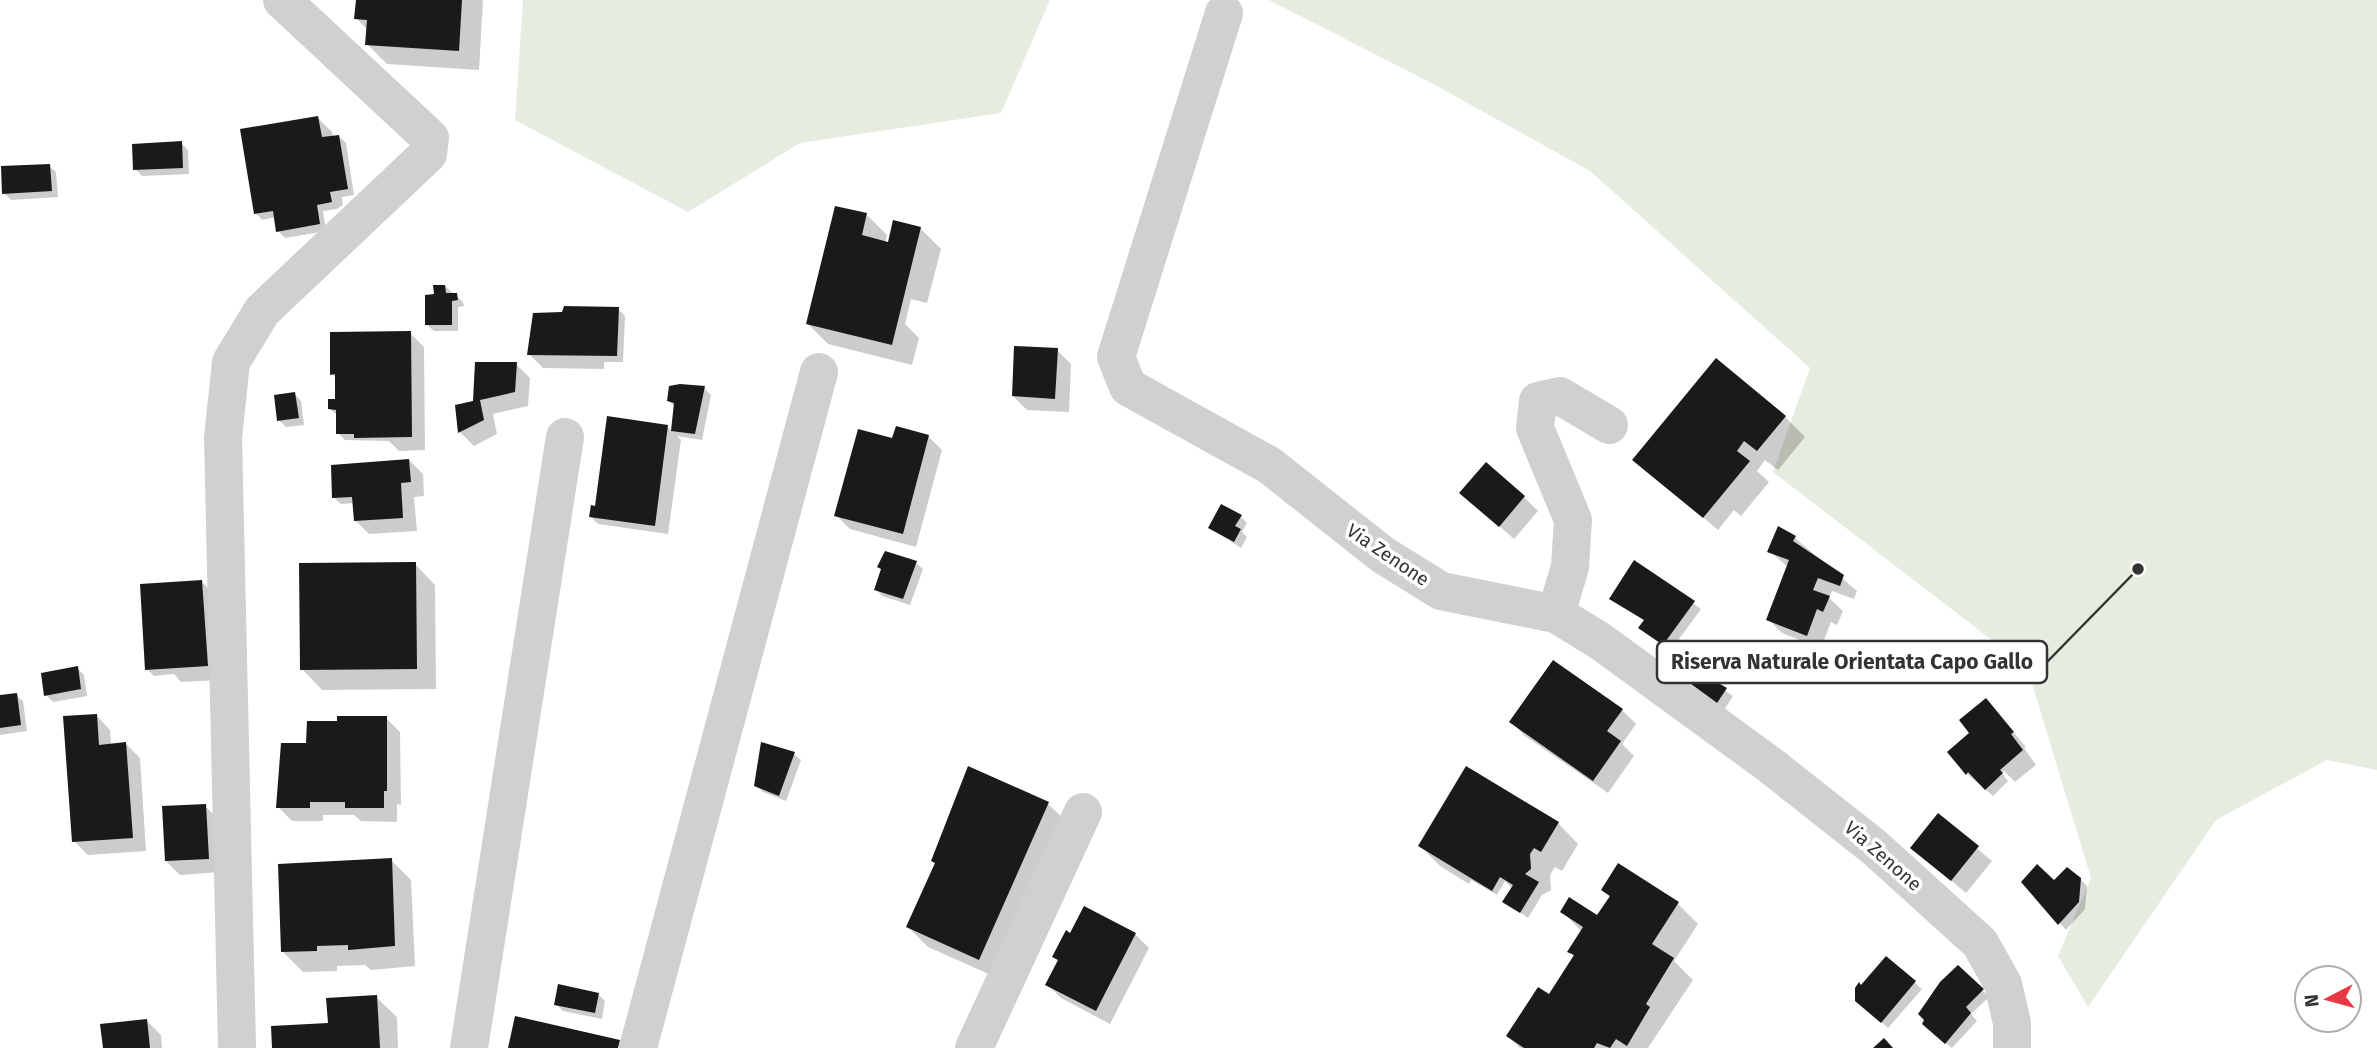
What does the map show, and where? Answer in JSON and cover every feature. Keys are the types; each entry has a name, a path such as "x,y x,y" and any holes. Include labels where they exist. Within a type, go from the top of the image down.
{"street":[{"path":"237,1048 223,438 231,362 262,311 428,154 430,138 282,0"},
{"name":"Via Zenone","path":"1224,13 1116,357 1128,387 1269,465 1383,555 1441,591 1556,614 1600,641 1781,774 1874,846 1980,943 2003,984 2012,1023 2012,1048"},
{"path":"638,1048 819,372"},
{"path":"1556,614 1570,567 1573,520 1535,428 1538,401 1560,396 1609,425"},
{"path":"469,1048 565,437"},
{"path":"974,1048 1083,812"}],"shaded area":[{"path":"523,0 1050,0 1001,113 800,143 688,212 515,120"},
{"path":"1269,0 2377,0 2377,770 2327,760 2216,820 2088,1007 2058,956 2091,878 2027,667 1773,472 1810,368 1590,171 1437,86"}],"building":[{"path":"356,0 462,0 459,51 365,45 367,20 354,19"},
{"path":"318,116 322,137 339,135 348,189 330,192 332,202 317,205 320,224 276,232 273,211 254,214 240,129"},
{"path":"182,141 183,168 133,170 132,144"},
{"path":"50,164 52,191 2,194 1,166"},
{"path":"835,206 867,213 862,235 888,242 893,220 921,227 892,345 806,324"},
{"path":"433,285 445,285 446,293 457,293 458,300 452,301 452,325 425,325 425,295 434,294"},
{"path":"564,306 619,307 617,356 527,355 533,313 562,312"},
{"path":"411,331 412,437 354,438 354,434 336,434 336,410 328,409 328,399 335,399 335,374 330,375 330,332"},
{"path":"1014,346 1058,348 1055,399 1012,396"},
{"path":"1716,358 1786,416 1757,451 1744,441 1737,451 1750,461 1703,518 1632,460"},
{"path":"475,362 517,362 515,392 480,400 484,420 458,433 455,405 473,401"},
{"path":"669,386 705,386 695,434 671,431 674,403 667,401"},
{"path":"295,392 299,418 277,421 274,395"},
{"path":"607,416 668,425 655,526 589,517 591,505 595,506"},
{"path":"896,426 929,435 903,534 834,516 858,429 892,438"},
{"path":"409,459 411,482 401,483 403,518 354,521 352,497 332,498 331,465"},
{"path":"1486,462 1525,496 1499,527 1459,493"},
{"path":"1221,504 1242,515 1235,526 1241,529 1234,542 1208,528"},
{"path":"1778,526 1796,536 1793,541 1844,575 1840,586 1818,578 1813,590 1830,596 1823,612 1817,609 1807,636 1766,620 1789,560 1767,552"},
{"path":"885,551 917,561 903,599 874,590 881,569 877,567"},
{"path":"1634,560 1695,601 1663,645 1638,628 1644,620 1609,599"},
{"path":"416,562 417,669 300,670 299,563"},
{"path":"202,580 208,666 145,670 140,584"},
{"path":"1553,660 1623,709 1607,731 1621,741 1593,781 1509,722"},
{"path":"78,666 81,689 44,696 41,673"},
{"path":"1696,670 1727,688 1713,709 1687,692"},
{"path":"17,693 21,725 0,728 0,695"},
{"path":"1986,698 2014,732 2011,734 2023,750 2000,770 2003,773 1985,790 1968,772 1966,775 1947,752 1969,733 1959,720"},
{"path":"97,714 99,745 126,742 133,838 72,842 63,716"},
{"path":"337,716 387,716 387,791 384,791 384,808 345,808 345,802 310,802 310,808 276,808 281,743 306,743 307,721 337,721"},
{"path":"761,742 795,752 779,796 754,786"},
{"path":"968,766 1049,802 979,960 906,927 935,863 931,861"},
{"path":"1466,766 1559,822 1541,852 1534,848 1530,854 1531,869 1525,874 1539,882 1520,913 1502,902 1513,885 1500,877 1492,891 1418,846"},
{"path":"206,804 209,859 165,861 162,806"},
{"path":"1938,813 1979,846 1951,881 1910,848"},
{"path":"392,858 395,946 348,950 348,945 317,946 317,951 281,952 278,864"},
{"path":"1618,863 1679,902 1652,944 1674,958 1646,1004 1650,1007 1627,1046 1616,1039 1610,1048 1597,1043 1594,1048 1524,1048 1506,1036 1538,987 1549,994 1574,955 1567,952 1583,927 1560,912 1569,897 1597,915 1610,896 1601,890"},
{"path":"2037,864 2054,880 2067,867 2081,878 2079,902 2058,925 2021,882"},
{"path":"1084,906 1136,933 1096,1011 1045,985 1058,960 1052,957 1066,930 1070,933"},
{"path":"1886,956 1916,981 1881,1023 1855,1001 1855,988 1859,982 1861,985"},
{"path":"1958,965 1984,989 1966,1007 1971,1013 1945,1044 1922,1024 1924,1020 1918,1014 1940,982"},
{"path":"558,984 599,993 595,1013 554,1005"},
{"path":"377,995 380,1048 272,1048 271,1026 328,1023 326,998"},
{"path":"515,1016 620,1040 618,1048 508,1048"},
{"path":"147,1019 150,1048 103,1048 100,1024"},
{"path":"1884,1038 1893,1048 1873,1048"}],"place":[{"name":"Riserva Naturale Orientata Capo Gallo","path":"2138,569"}]}
